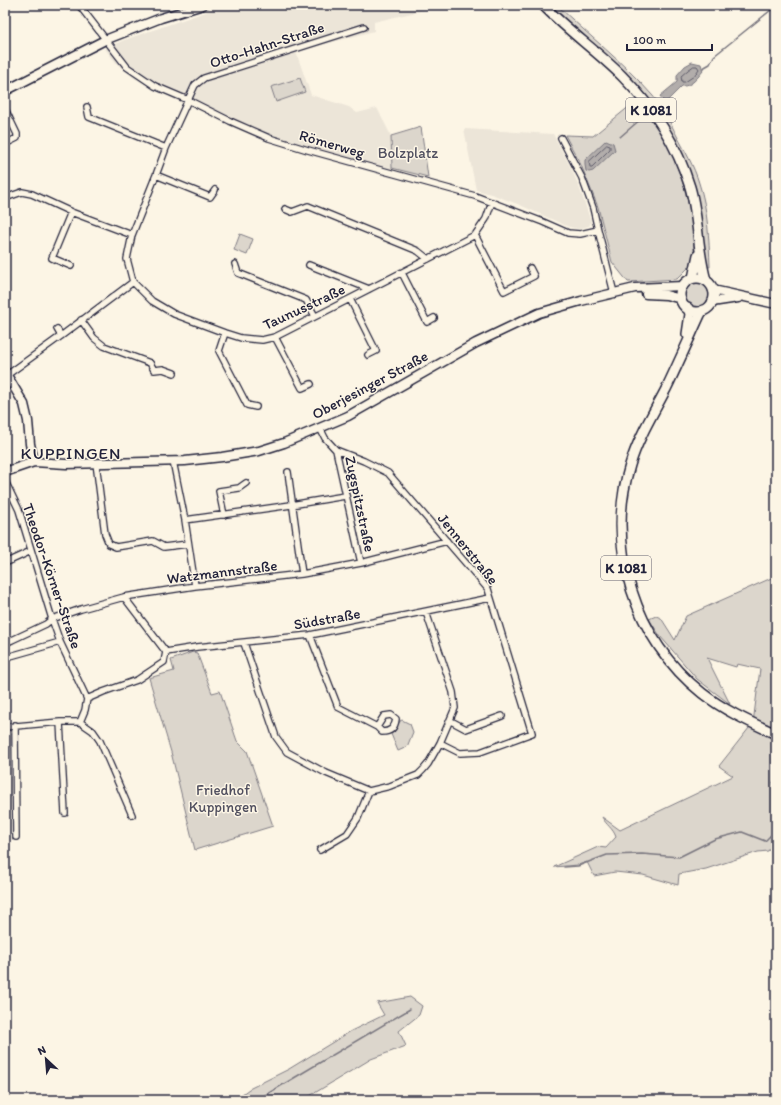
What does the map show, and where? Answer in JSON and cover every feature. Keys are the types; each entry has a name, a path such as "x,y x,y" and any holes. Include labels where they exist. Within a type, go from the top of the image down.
{"main road":[{"path":"5,91 105,40 162,18 203,5"},
{"name":"K 1081","path":"543,5 566,28 628,82 659,122 675,149 690,187 695,207 700,250 706,280"},
{"name":"K 1081","path":"693,278 700,250"},
{"path":"693,278 706,280 713,290 714,296 712,302 703,310 697,311 688,308 681,299 683,286 686,282 693,278"},
{"path":"616,293 635,288 683,286"},
{"path":"713,290 776,304"},
{"path":"616,293 658,294 681,299"},
{"name":"Oberjesinger Straße","path":"34,462 66,464 173,461 222,457 259,451 284,443 359,410 441,362 513,325 554,308 616,293"},
{"path":"712,302 742,297"},
{"name":"K 1081","path":"684,347 690,319 688,308"},
{"name":"K 1081","path":"703,310 641,435 634,455 627,476 623,501 621,528 622,547 626,570 635,600 648,629 665,655 680,672 703,693 743,718 776,734"},
{"path":"5,472 34,462 24,404 6,374"}],"street":[{"name":"Römerweg","path":"79,5 127,67 155,86 269,138 475,196 568,233 580,234 598,230"},
{"name":"Otto-Hahn-Straße","path":"188,100 195,85 204,78 364,27"},
{"path":"6,374 61,336 132,282 127,259 132,235 166,148 188,100"},
{"path":"87,107 89,117 166,148"},
{"path":"5,109 17,134 17,138 5,144"},
{"path":"561,138 582,178 593,208 616,293"},
{"path":"156,175 210,197 215,190"},
{"path":"5,198 22,192 32,194 71,212 132,235"},
{"name":"Taunusstraße","path":"132,282 152,301 174,314 241,338 262,340 276,336 475,235 486,219 492,202"},
{"path":"285,210 292,212 308,206 418,251 428,259"},
{"path":"71,212 52,258 71,266"},
{"path":"475,235 504,291 534,276 530,268"},
{"path":"235,264 238,273 306,300 315,316"},
{"path":"309,265 369,289"},
{"path":"402,273 427,322 434,318"},
{"path":"350,299 376,351 368,355"},
{"path":"81,320 94,338 104,346 150,363 154,370 163,369 174,373"},
{"path":"57,329 61,336"},
{"path":"225,333 219,351 247,405 256,407"},
{"path":"276,336 302,388 311,384"},
{"name":"Jennerstraße","path":"320,428 325,438 336,450 364,461 388,473 488,589 532,733 480,752 460,753 440,743"},
{"name":"Zugspitzstraße","path":"336,450 345,496 361,562"},
{"path":"173,461 185,520 195,586"},
{"path":"96,463 105,534 109,544 116,547 154,541 164,547 188,544"},
{"path":"288,472 291,505 302,574"},
{"name":"Theodor-Körner-Straße","path":"5,481 19,510 60,642 87,700"},
{"path":"224,515 219,491 239,488 246,483"},
{"path":"185,520 345,496"},
{"name":"Watzmannstraße","path":"5,643 40,627 52,619 124,597 195,586 302,574 361,562 447,541"},
{"path":"5,563 31,551"},
{"path":"80,722 87,700 103,692 137,680 164,662 166,652 124,597"},
{"name":"Südstraße","path":"166,652 310,635 490,598"},
{"path":"244,643 276,737 286,752 326,773 369,791 390,786 418,775 428,764 440,743 455,708 453,692 426,612"},
{"path":"310,635 338,707 377,727"},
{"path":"7,657 60,642"},
{"path":"450,721 466,729 502,716"},
{"path":"60,722 65,814"},
{"path":"5,727 60,722 80,722 93,731 100,741 132,816"},
{"path":"15,726 16,837"},
{"path":"320,850 347,834 358,818 369,791"}],"shaded area":[{"path":"226,5 437,5 437,7 374,22 374,31 296,52 311,95 349,107 357,113 377,108 391,136 392,178 304,153 264,139 174,99 134,78 117,64 105,49 124,40"},
{"path":"464,129 553,134 580,189 591,222 589,226 579,229 569,227 520,205 476,190"}],"green space":[{"path":"547,5 557,5 629,71 656,99 669,120 689,159 699,183 706,214 710,267 706,267 701,216 693,183 669,129"},
{"path":"300,78 305,92 276,102 271,87"},
{"path":"636,101 651,117 670,150 678,169 689,209 693,229 693,266 690,266 677,279 628,282 612,262 598,207 581,165 565,135 593,136"},
{"name":"Bolzplatz","path":"421,127 428,177 392,168 391,136"},
{"path":"240,234 253,239 247,255 234,250"},
{"path":"697,281 707,285 711,295 707,305 697,309 687,305 683,295 687,285"},
{"path":"776,576 776,779 773,782 776,794 776,840 768,851 758,852 706,869 679,874 678,885 643,875 615,872 594,876 587,862 578,865 554,867 598,847 606,848 616,837 602,817 620,830 733,776 719,766 753,723 760,669 737,664 736,667 707,658 730,704 697,679 660,636 649,619 656,616 661,618 675,640 686,616"},
{"name":"Friedhof Kuppingen","path":"193,652 197,653 212,693 220,691 237,741 247,751 273,826 195,850 171,752 149,678 174,671 171,660"},
{"path":"402,720 410,724 413,732 407,747 398,751 391,734"},
{"path":"410,997 422,1006 419,1015 399,1031 406,1046 371,1059 303,1100 234,1100 249,1089 289,1069 351,1031 384,1015 377,1003"}],"water":[{"path":"692,62 701,64 703,71 697,79 688,85 682,86 665,103 660,96 677,82 677,75 685,66"},
{"path":"606,140 613,143 615,150 593,171 586,171 585,160"}],"waterway":[{"path":"703,68 710,64 714,56 776,6"},
{"path":"620,137 642,118"},
{"path":"564,867 578,866 607,855 642,854 679,857 715,839 742,832 765,841 776,830"},
{"path":"257,1100 410,1009"}],"district":[{"name":"KUPPINGEN","path":"71,453"}]}
